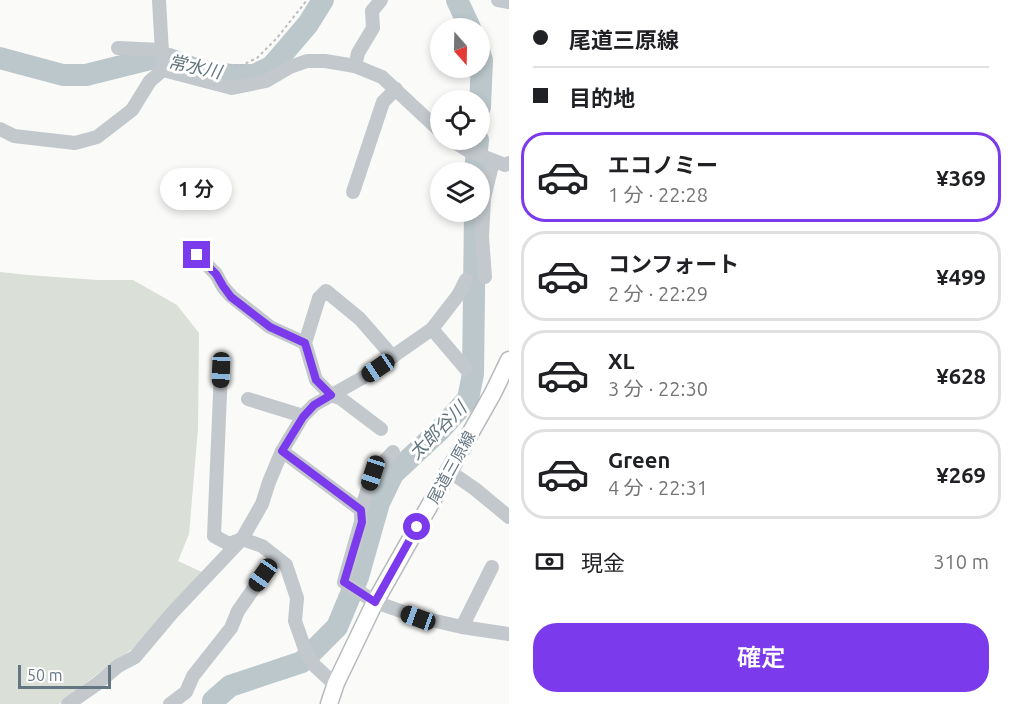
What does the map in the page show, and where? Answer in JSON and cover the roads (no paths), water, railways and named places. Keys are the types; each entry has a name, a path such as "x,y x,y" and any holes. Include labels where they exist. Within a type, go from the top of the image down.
{"main road":[{"name":"尾道三原線","path":"329,704 336,683 375,602 509,360"}],"street":[{"path":"159,0 163,70"},
{"path":"355,66 358,53 373,28 372,11 381,0"},
{"path":"498,0 509,2"},
{"path":"118,48 162,50"},
{"path":"163,70 232,88 266,81 290,67 307,61 325,61 355,66 382,77 430,121"},
{"path":"0,129 14,135 75,143 97,137 132,110 150,81 163,70"},
{"path":"354,192 383,102 396,89"},
{"path":"467,150 505,165 509,163"},
{"path":"485,277 483,227 489,159"},
{"path":"197,255 216,274 231,297 270,327 305,343"},
{"path":"68,704 118,666 135,657 172,613 242,539 262,504 282,451 303,417 314,405 362,378 432,329 459,294 466,280"},
{"path":"381,429 340,398 331,395 316,380 305,343 319,298 326,291 360,319 393,357"},
{"path":"432,329 466,369"},
{"path":"221,370 214,536 229,544 242,539 262,546 286,565 297,598 295,621 306,652 315,666 336,683"},
{"path":"248,399 303,417"},
{"path":"282,451 361,510"},
{"path":"393,452 373,473 361,510 362,522 344,582 375,602 418,618 509,634"},
{"path":"449,471 509,517"},
{"path":"170,704 186,692 193,676 231,628 238,611 275,558"},
{"path":"462,627 492,567"}],"waterway":[{"name":"常水川","path":"0,58 63,75 86,75 154,58 169,59 201,71 254,75 271,67 308,24 323,0"},
{"name":"太郎谷川","path":"457,0 465,18"},
{"name":"太郎谷川","path":"481,78 481,90"},
{"name":"太郎谷川","path":"476,162 477,150"},
{"name":"太郎谷川","path":"213,704 213,701 230,686 302,662 337,627 358,577 379,503 393,474 439,431 468,399 473,374 475,222"}]}
